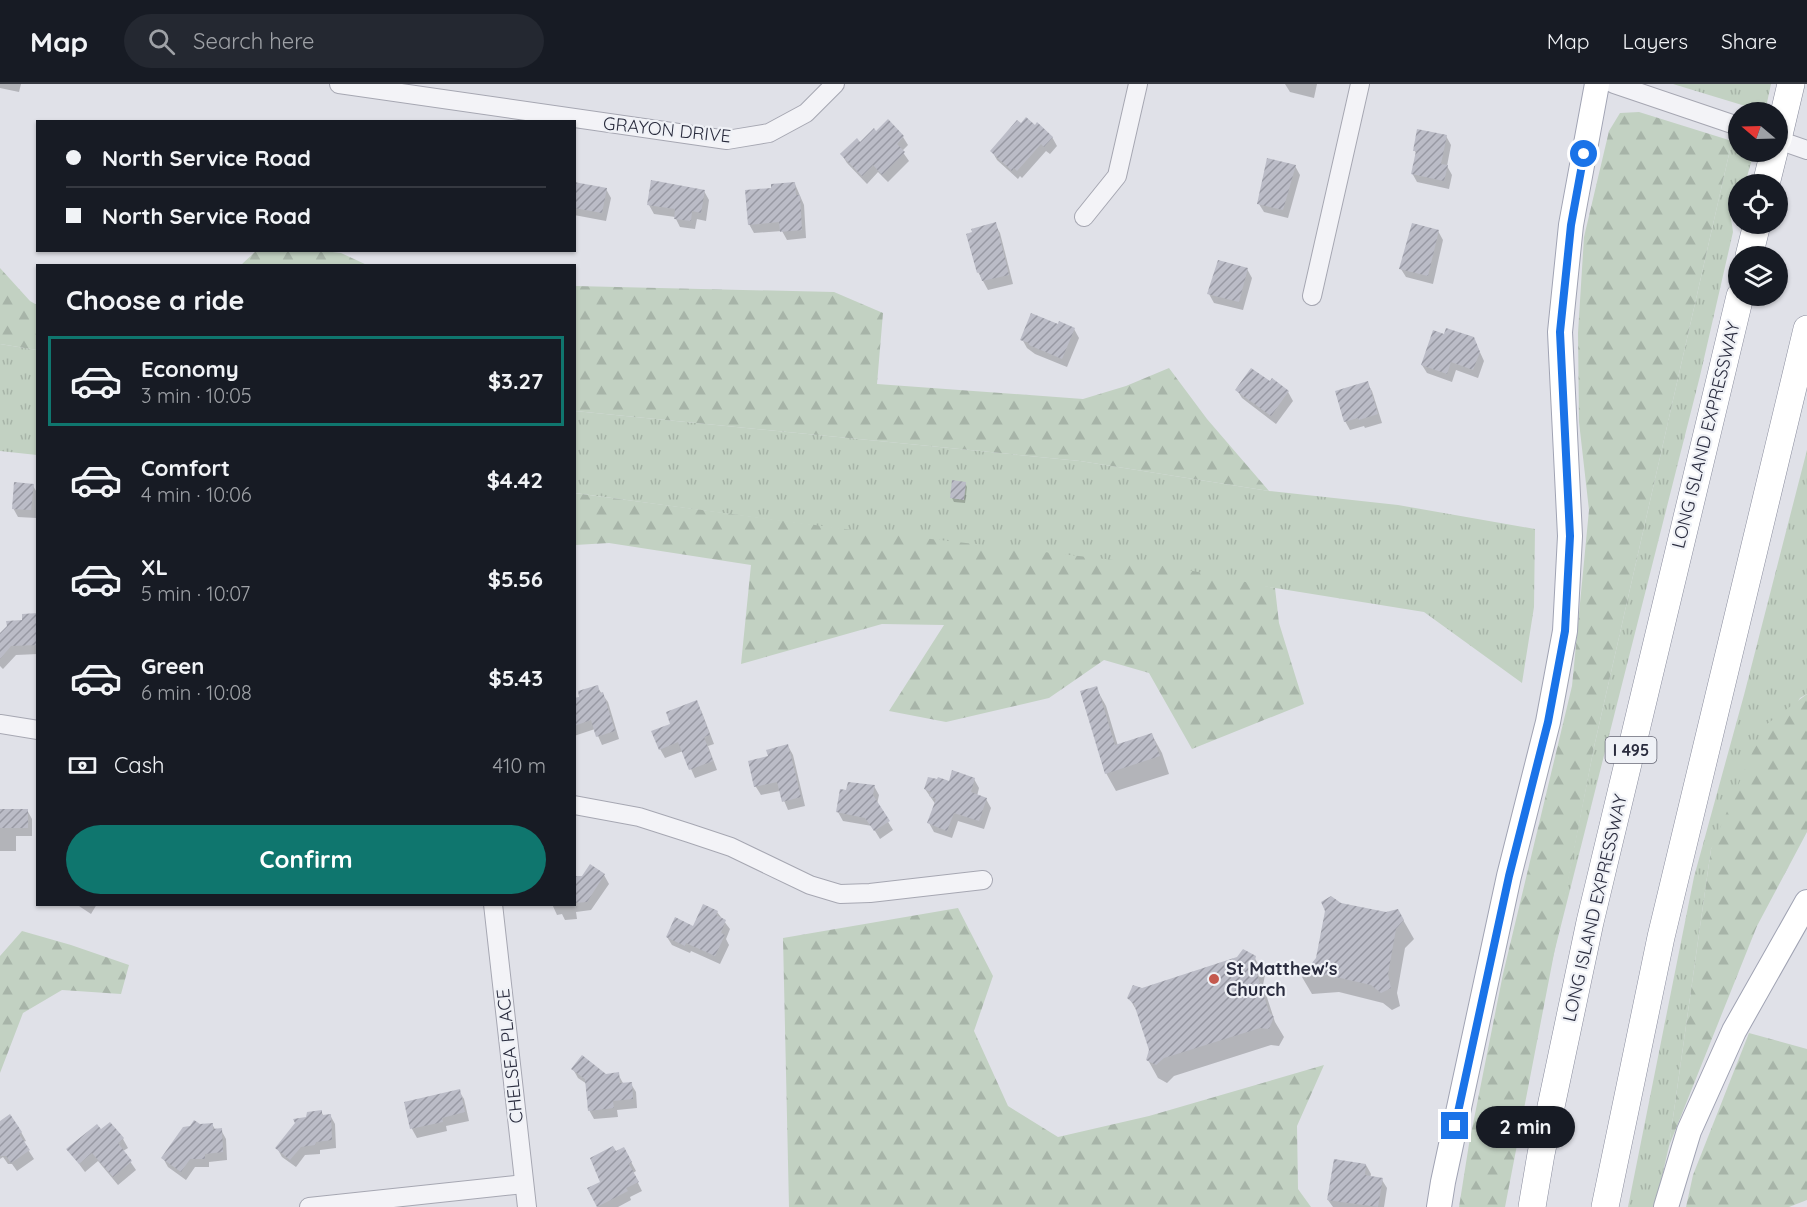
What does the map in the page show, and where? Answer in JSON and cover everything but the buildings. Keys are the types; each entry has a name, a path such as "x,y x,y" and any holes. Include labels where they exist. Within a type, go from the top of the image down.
{"highway":[{"path":"1787,102 1791,84"},
{"name":"LONG ISLAND EXPRESSWAY","path":"1532,1207 1593,910 1738,306"},
{"path":"1605,1207 1663,926 1807,329"}],"main road":[{"path":"1439,1207 1509,876 1548,722 1565,631 1570,536 1560,332 1571,225 1598,84"},
{"path":"1666,1207 1689,1131 1734,1030 1807,902"}],"street":[{"name":"GRAYON DRIVE","path":"339,84 727,140 769,133 806,113 835,84"},
{"path":"1084,217 1117,176 1138,84"},
{"path":"1312,296 1360,84"},
{"path":"1614,84 1728,123"},
{"path":"1788,143 1807,150"},
{"path":"0,724 36,730"},
{"path":"576,805 639,817 700,836 731,847 810,885 840,894 870,893 984,880"},
{"name":"CHELSEA PLACE","path":"493,906 527,1207"},
{"path":"309,1207 524,1184"}],"green space":[{"path":"1673,84 1771,84 1767,102 1732,102"},
{"path":"1639,112 1728,140 1728,159 1594,747 1505,1207 1459,1207 1469,1144 1503,974 1572,686 1589,510 1579,422 1578,333 1584,237 1609,131 1620,113"},
{"path":"1728,159 1728,162 1751,162 1748,174 1728,174 1728,234 1733,234 1700,376 1551,965 1594,747"},
{"path":"255,252 332,252 341,253 365,264 242,264"},
{"path":"0,268 30,301 36,304 36,350 0,344"},
{"path":"576,286 834,292 883,313 877,384 1083,399 1126,386 1169,368 1207,419 1269,491 1080,461 576,411"},
{"path":"0,344 36,350 36,455 0,451"},
{"path":"576,411 1080,461 1269,491 1398,505 1535,529 1534,607 1522,683 1424,612 1275,588 576,493"},
{"path":"1807,450 1807,694 1800,698 1711,849 1669,1146 1655,1207 1628,1207 1694,877"},
{"path":"576,493 853,530 1174,567 1275,588 1279,623 1304,704 1192,749 1149,673 1104,660 1049,698 946,722 889,711 944,625 882,624 741,664 751,565 609,543 576,545"},
{"path":"1807,694 1807,832 1757,926 1669,1146 1711,849 1763,727"},
{"path":"958,908 993,976 974,1031 1008,1106 1058,1137 1149,1116 1324,1065 1297,1126 1298,1189 1311,1207 789,1207 783,938"},
{"path":"22,931 129,965 121,994 62,990 23,1013 0,1073 0,956"},
{"path":"1749,1033 1807,1049 1807,1200 1789,1207 1686,1207 1693,1175"}],"place":[{"name":"St Matthew's Church","path":"1214,979"}],"route":[{"path":"1455,1126 1509,876 1548,722 1565,631 1570,536 1560,332 1571,225 1584,154"}]}
